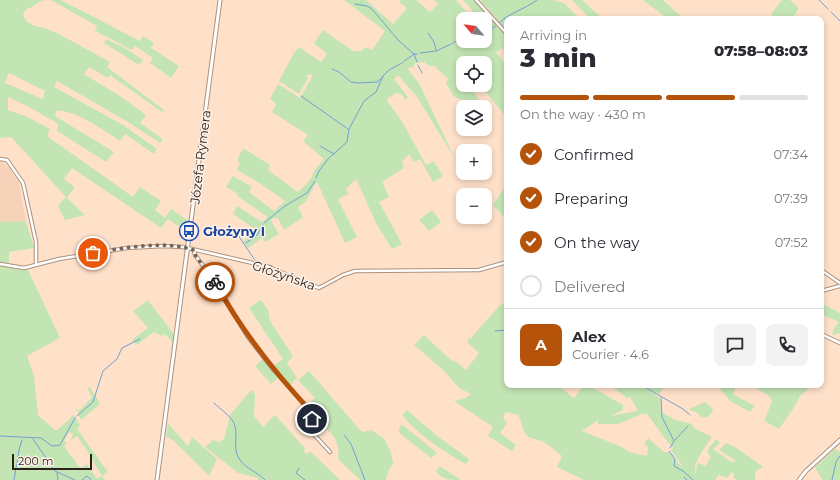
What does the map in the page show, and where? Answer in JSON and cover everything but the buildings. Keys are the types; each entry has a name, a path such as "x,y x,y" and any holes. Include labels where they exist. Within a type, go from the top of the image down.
{"street":[{"name":"Józefa Rymera","path":"157,480 220,0"},
{"path":"476,0 504,31"},
{"path":"0,159 7,160 23,183 35,238 34,266"},
{"name":"Głożyńska","path":"0,264 24,268 59,259 127,248 163,246 188,248 266,266 319,288 343,275 355,271 479,270 504,263"},
{"path":"194,250 195,255 213,279 248,337 272,368 314,415 308,423 308,428 330,452"},
{"path":"824,272 840,284"},
{"path":"824,290 840,284"},
{"path":"824,335 840,343"},
{"path":"799,480 806,471 840,440"}],"shaded area":[{"path":"0,161 8,166 19,183 26,221 0,222"}],"green space":[{"path":"0,0 44,0 26,9 23,15 27,22 57,33 110,62 107,67 164,110 162,112 110,75 108,78 89,67 84,74 120,96 146,115 140,123 163,139 160,143 128,122 57,81 54,87 123,125 157,149 154,154 125,134 120,141 80,117 63,111 56,111 55,116 114,152 106,162 57,131 58,124 55,122 8,97 8,110 25,116 50,129 47,136 133,197 140,187 161,201 155,210 165,218 171,209 189,221 187,232 168,219 161,228 72,168 64,179 75,187 67,198 85,215 65,220 58,206 66,197 11,137 0,138","holes":["9,73 45,91 43,99 5,83"]},
{"path":"51,0 61,0 140,41 143,36 154,43 151,48 179,66 171,78 150,63 153,58 135,46 132,50 95,31 97,26"},
{"path":"344,0 366,0 393,24 407,8 399,2 401,0 416,0 430,12 438,4 434,0 456,0 466,12 456,12 456,48 492,48 492,20 499,28 501,25 492,12 480,0 553,0 564,3 577,16 504,16 504,50 502,48 496,52 504,62 504,114 486,92 492,92 492,56 456,56 456,92 474,92 479,100 462,100 454,97 446,83 448,79 435,66 429,66 424,62 415,63 414,67 407,68 420,85 455,159 417,97 398,75 394,79 408,97 406,100 401,94 396,93 387,99 388,102 403,123 426,165 434,161 443,176 433,182 420,159 414,162 409,154 402,162 404,168 382,182 389,197 379,202 402,244 392,249 377,225 356,179 346,189 349,194 338,199 357,237 345,243 317,182 305,202 298,207 303,217 284,230 278,218 273,218 271,221 279,234 265,242 262,238 248,248 243,242 255,229 233,214 237,206 262,222 267,218 265,215 237,196 238,194 226,187 233,176 252,187 249,192 274,211 285,201 261,184 237,170 240,164 237,160 243,148 270,165 268,170 298,192 310,180 316,168 324,159 303,141 308,135 272,112 276,104 270,99 278,84 300,98 313,75 309,74 306,76 308,78 299,94 279,81 294,53 299,47 321,62 327,54 314,43 323,30 353,51 361,51 366,47 372,50 385,31"},
{"path":"463,0 475,0 485,12 471,12 473,11"},
{"path":"572,0 582,0 600,16 587,16"},
{"path":"643,0 663,0 681,16 664,16"},
{"path":"782,0 790,0 799,8 794,16 773,16 771,14"},
{"path":"106,39 125,48 143,60 139,65 104,43"},
{"path":"504,188 504,217 493,205"},
{"path":"432,210 441,222 429,231 419,220"},
{"path":"26,221 34,248 9,252 9,264 0,262 0,222"},
{"path":"0,266 28,270 60,338 27,356 34,376 38,415 56,431 74,415 80,425 77,429 108,472 102,476 105,480 0,480","holes":["69,432 73,434 70,441 77,436 86,449 102,476 97,479 87,464 80,468 64,446 67,443 64,441"]},
{"path":"148,300 175,336 174,344 165,334 162,336 154,332 137,345 132,340 148,328 133,311"},
{"path":"261,300 268,310 270,321 293,356 287,363 297,378 288,387 272,367 283,359 249,308"},
{"path":"504,303 504,388 561,388 574,398 582,388 593,388 623,405 623,410 611,416 638,411 630,397 627,398 613,388 646,388 660,398 661,412 676,420 692,424 694,428 712,437 698,459 695,474 698,463 706,466 711,456 708,454 708,449 716,439 720,443 713,449 731,462 736,461 719,450 726,443 735,447 762,466 762,468 758,469 755,473 755,480 737,480 733,477 734,473 732,472 727,478 719,475 716,480 584,480 557,467 562,456 539,440 530,438 525,433 518,415 506,412 503,418 507,423 500,433 516,445 512,451 488,436 493,427 454,401 465,398 471,394 459,388 442,369 414,345 424,335 452,361 454,360 466,370 479,353 467,342 469,339 468,338 471,338 500,305","holes":["642,414 647,414 669,444 673,447 671,451 683,466 681,466 669,452 664,452 648,438 644,445 648,447 647,456 629,452 622,447 582,431 598,420 598,424 618,424"]},
{"path":"824,305 840,313 840,333 832,335 834,328 839,322 824,315"},
{"path":"263,359 279,377 271,384 255,366"},
{"path":"309,371 360,430 364,432 371,430 384,438 391,453 393,463 386,480 360,480 338,459 338,449 333,436 320,422 317,417 316,410 314,414 307,406 315,398 298,380"},
{"path":"90,387 100,404 81,420 76,408 79,411 92,397 87,388"},
{"path":"646,388 664,388 659,394"},
{"path":"718,388 736,388 733,394 755,406 750,412 730,401"},
{"path":"756,388 810,388 800,396 779,429 764,421 772,401 769,396"},
{"path":"251,390 255,394 254,416 263,427 275,415 305,448 304,452 308,454 310,451 340,480 258,480 258,478 238,473 205,447 213,440 219,442 224,439 230,415"},
{"path":"705,402 713,409 708,417 702,418 696,412 689,409"},
{"path":"407,410 437,436 469,459 466,464 423,436 402,415"},
{"path":"168,423 188,446 192,437 217,459 209,476 174,441 166,436"},
{"path":"403,425 437,453 431,458 403,436 399,430 400,426"},
{"path":"835,449 840,452 840,480 822,480 815,467"},
{"path":"440,466 461,480 443,478 440,476 436,470"}],"waterway":[{"path":"508,16 537,0"},
{"path":"819,0 828,9"},
{"path":"355,4 367,6 372,9 399,41 414,54 417,62"},
{"path":"831,12 840,21"},
{"path":"499,23 504,19"},
{"path":"492,28 496,26"},
{"path":"428,33 434,42 436,50"},
{"path":"420,53 436,51 451,44"},
{"path":"403,62 414,54 417,54"},
{"path":"316,178 319,171 328,159 347,142 349,129 364,101 376,92 383,76 389,70 402,63"},
{"path":"418,65 422,73"},
{"path":"332,69 339,72 351,82 377,82 383,77"},
{"path":"301,96 348,129"},
{"path":"320,146 334,154"},
{"path":"264,223 285,206 307,193 315,181"},
{"path":"246,243 257,235 263,225"},
{"path":"236,232 254,259"},
{"path":"255,260 262,263"},
{"path":"265,264 272,266"},
{"path":"495,331 504,330"},
{"path":"77,416 93,402 103,371 117,359 122,348 140,339"},
{"path":"646,388 683,409 690,415"},
{"path":"661,398 662,417 674,441 670,448"},
{"path":"214,403 229,416 234,423 236,430 236,452 240,460 245,466 265,480"},
{"path":"0,436 41,438 52,446 60,445 75,418"},
{"path":"675,440 688,426"},
{"path":"344,435 351,444 365,480"},
{"path":"33,439 55,471 75,480"},
{"path":"14,480 22,440"},
{"path":"669,451 675,459 674,466 683,471 693,480"},
{"path":"832,480 836,462 840,456"},
{"path":"299,468 296,473 305,480"},
{"path":"57,473 58,480"},
{"path":"82,480 87,476 91,480"},
{"path":"684,477 687,480"}],"way so far":[{"path":"93,253 127,248 157,246 176,246 188,248 194,250 195,255 215,282"}],"place":[{"name":"Głożyny I","path":"189,231"}],"route":[{"path":"215,282 248,337 291,391 314,415 312,419"}]}
